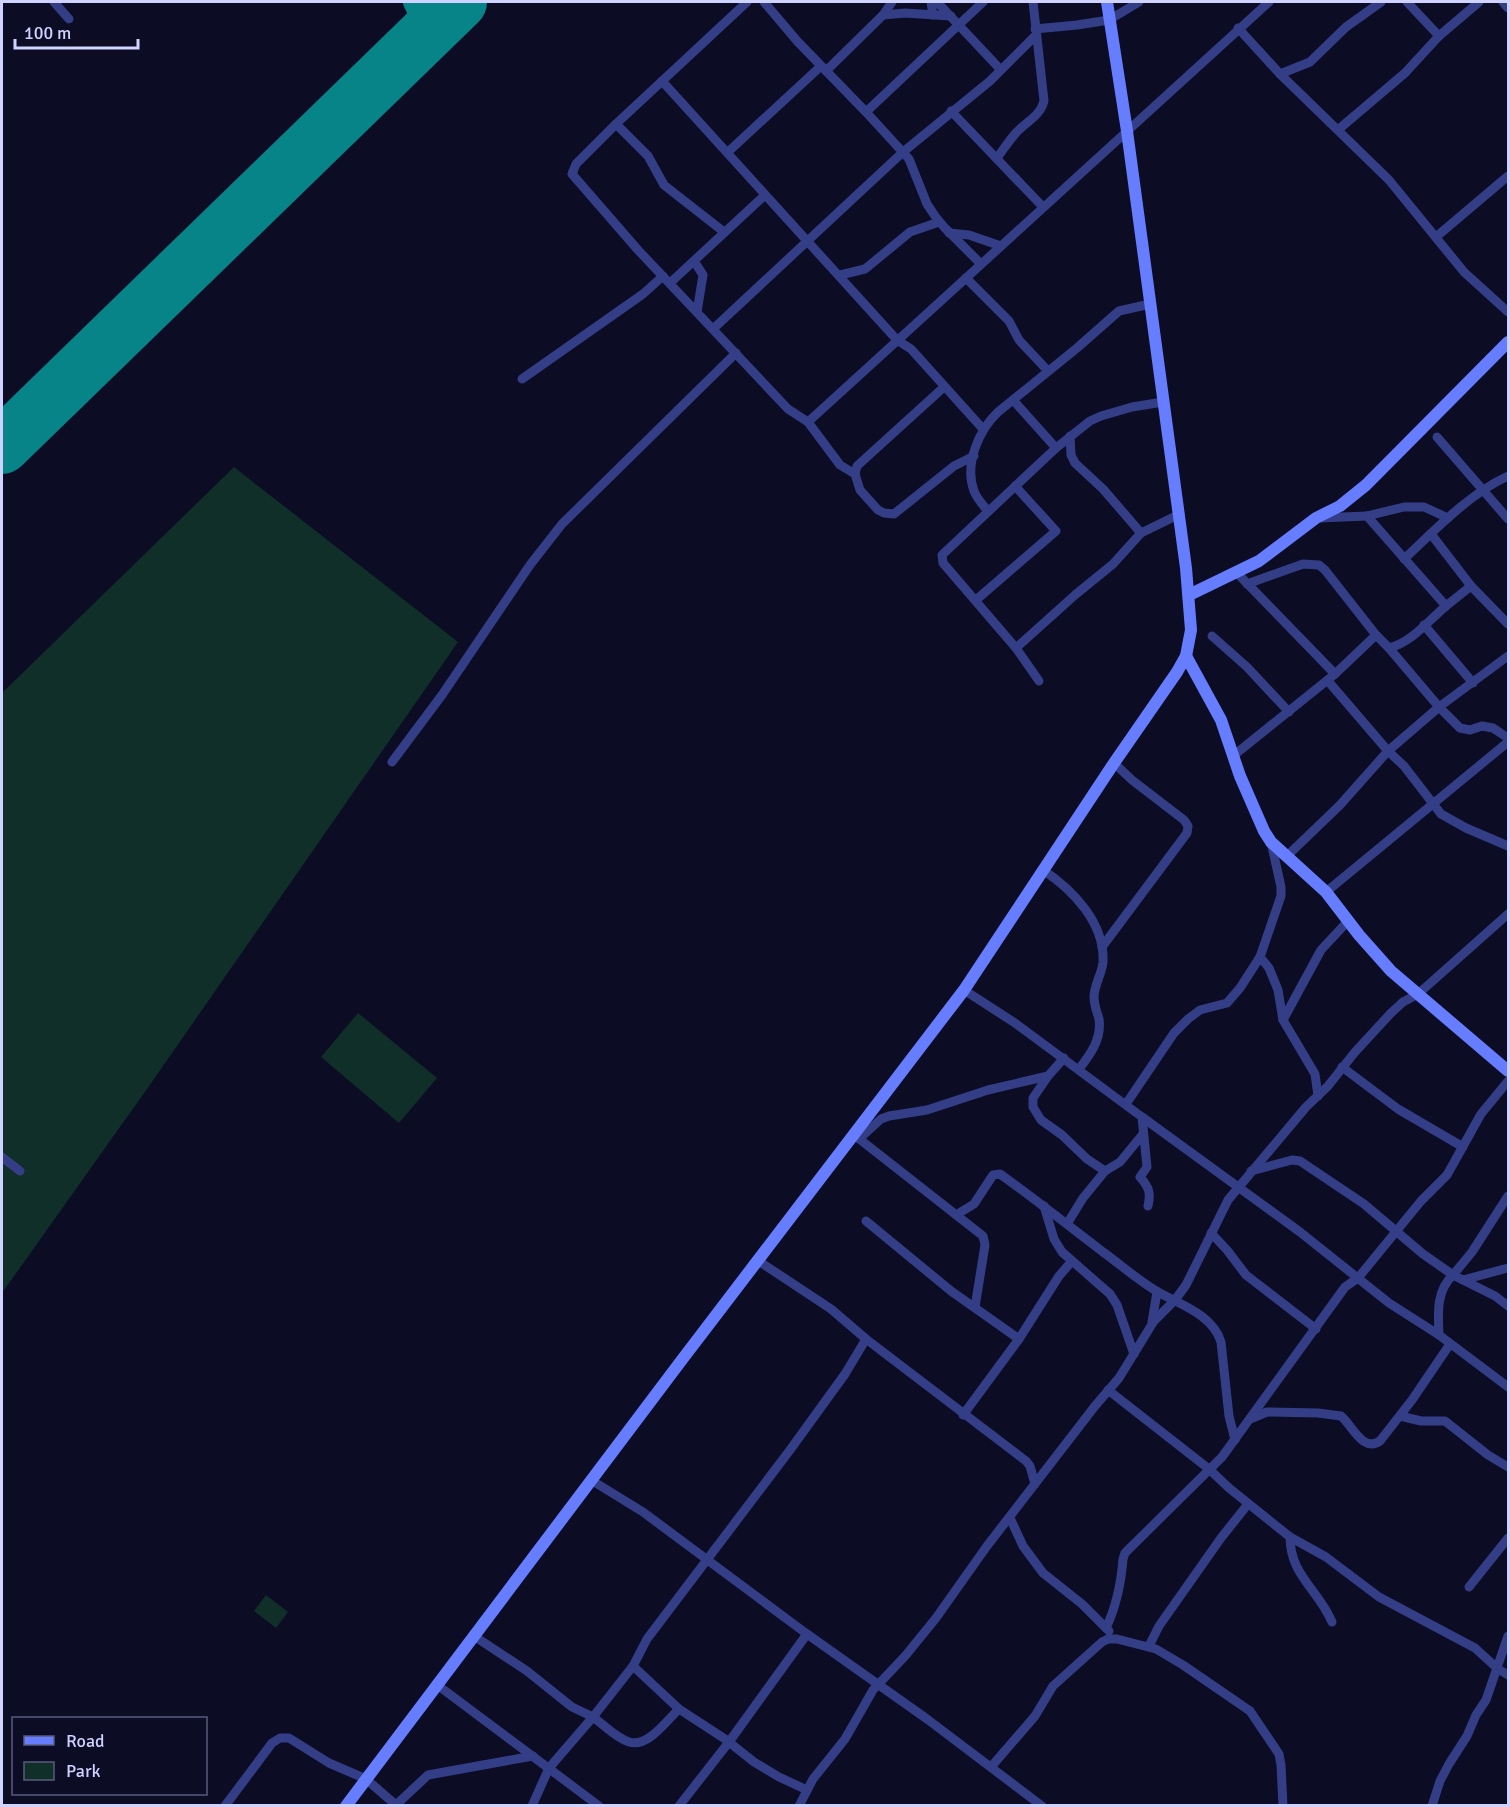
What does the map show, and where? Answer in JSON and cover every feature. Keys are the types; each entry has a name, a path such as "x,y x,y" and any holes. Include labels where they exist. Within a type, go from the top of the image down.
{"street":[{"path":"54,2 69,19"},
{"path":"747,2 616,124 576,164 572,174 666,280 788,409 808,422 840,465 855,474"},
{"path":"764,2 903,152 913,167 927,204 939,222 981,264"},
{"path":"728,152 883,15 893,2 905,13"},
{"path":"931,2 933,15"},
{"path":"937,2 1000,69"},
{"path":"866,112 983,2"},
{"path":"997,158 1015,134 1042,108 1044,92 1033,2"},
{"path":"346,1806 757,1260 856,1137 964,990 1186,656 1191,630 1189,595 1127,130 1107,2"},
{"path":"713,329 903,152 990,81 1036,32 1109,20 1139,2"},
{"path":"808,422 1269,2"},
{"path":"1280,74 1310,62 1371,5 1381,2"},
{"path":"1407,2 1439,36"},
{"path":"1339,129 1405,73 1439,36 1479,2"},
{"path":"1503,2 1509,8"},
{"path":"883,15 905,13 951,16"},
{"path":"1238,28 1280,74 1389,180 1464,272 1509,312"},
{"path":"662,81 897,340 911,350 983,429"},
{"path":"951,111 1043,207"},
{"path":"616,124 648,156 664,184 724,232"},
{"path":"1436,237 1509,176"},
{"path":"522,379 694,261 765,195"},
{"path":"840,275 865,269 910,232 939,222"},
{"path":"950,233 969,235 1001,246"},
{"path":"694,261 703,275 698,312"},
{"path":"966,278 1009,321 1018,340 1048,371"},
{"path":"988,511 974,491 972,473 974,456 983,429 990,419 1119,312 1150,304"},
{"path":"1189,595 1259,561 1316,518 1340,506 1366,485 1509,342"},
{"path":"392,762 448,686 530,565 562,524 736,352"},
{"path":"944,387 857,466 855,474 860,490 878,510 894,514 954,466 974,456"},
{"path":"1013,400 1056,448"},
{"path":"1039,681 1016,648 943,563 942,555 1070,436 1101,416 1163,402"},
{"path":"1070,436 1071,455 1075,463 1103,489 1141,533"},
{"path":"1437,438 1508,517"},
{"path":"1404,559 1448,518 1484,491 1509,476"},
{"path":"976,600 1056,531 1015,486"},
{"path":"1316,518 1367,516 1404,507 1424,507 1448,518"},
{"path":"1016,648 1113,564 1141,533 1178,515"},
{"path":"1367,516 1446,606"},
{"path":"1431,534 1471,586 1509,624"},
{"path":"1247,584 1303,564 1318,565 1325,570 1376,635 1439,708 1464,730 1482,726 1493,728 1509,740 1433,806 1326,892"},
{"path":"1237,573 1332,678 1388,751 1411,775 1433,806 1452,821 1509,846"},
{"path":"1389,648 1408,640 1471,586"},
{"path":"1424,625 1473,683"},
{"path":"1233,756 1332,678 1376,635"},
{"path":"1212,636 1247,667 1289,712"},
{"path":"1126,1104 1174,1033 1200,1010 1227,1003 1240,988 1260,957 1281,896 1271,842 1253,808 1221,720 1186,656"},
{"path":"1287,856 1340,805 1388,751 1439,708 1509,656"},
{"path":"1102,947 1187,833 1188,826 1184,820 1127,776 1114,763"},
{"path":"1271,842 1326,892 1359,935 1391,971 1509,1071"},
{"path":"1042,870 1078,900 1096,929 1102,947 1103,966 1094,995 1099,1022 1098,1038 1091,1054 1079,1069"},
{"path":"799,1806 813,1779 845,1739 868,1697 915,1645 987,1546 1119,1378 1151,1325 1186,1286 1227,1200 1306,1107 1391,1013 1403,1002 1418,994 1509,914"},
{"path":"1283,1020 1321,950 1348,921"},
{"path":"1260,957 1269,968 1278,990 1283,1020 1289,1033 1315,1074 1318,1096"},
{"path":"964,990 1064,1058 1239,1186 1406,1315 1439,1335 1509,1387"},
{"path":"1064,1058 1033,1098 1035,1113 1087,1159 1105,1171"},
{"path":"1342,1067 1398,1109 1463,1147"},
{"path":"856,1137 889,1116 912,1114 988,1090 1048,1076"},
{"path":"1106,1628 1115,1611 1125,1553 1222,1457 1346,1287 1358,1278 1421,1201 1447,1175 1481,1114 1509,1081"},
{"path":"1142,1117 1147,1167 1140,1177 1148,1186 1150,1197 1148,1206"},
{"path":"1067,1224 1083,1198 1105,1171 1120,1162 1143,1134"},
{"path":"856,1137 986,1240 975,1307"},
{"path":"2,1157 20,1170"},
{"path":"1251,1171 1292,1160 1300,1161 1364,1204 1453,1275 1495,1296 1509,1306"},
{"path":"956,1215 974,1204 993,1175 1000,1174 1157,1292 1175,1300 1213,1326 1218,1333 1229,1416 1235,1440"},
{"path":"1439,1335 1439,1306 1446,1282 1478,1242 1509,1196"},
{"path":"1044,1206 1054,1239 1062,1252 1110,1294 1117,1305 1134,1354"},
{"path":"866,1221 951,1290 1019,1339"},
{"path":"1211,1233 1246,1275 1316,1329"},
{"path":"757,1260 831,1309 963,1415 1026,1461 1030,1466 1035,1484"},
{"path":"963,1415 1019,1339 1071,1261"},
{"path":"1463,1280 1509,1268"},
{"path":"1151,1325 1157,1292"},
{"path":"532,1806 549,1768 633,1666 647,1639 790,1450 845,1374 866,1339"},
{"path":"1250,1419 1268,1412 1341,1416 1361,1439 1372,1445 1380,1441 1400,1416 1450,1344"},
{"path":"1108,1390 1209,1469 1290,1537 1326,1557 1379,1597 1475,1648 1498,1669 1509,1675"},
{"path":"1400,1416 1421,1421 1445,1421 1488,1455 1505,1465 1509,1453"},
{"path":"591,1480 643,1512 1042,1806"},
{"path":"1149,1646 1159,1626 1248,1504"},
{"path":"1010,1518 1023,1546 1043,1573 1082,1604 1117,1639"},
{"path":"1290,1537 1290,1551 1294,1565 1320,1599 1332,1622"},
{"path":"1468,1587 1509,1538"},
{"path":"679,1806 729,1742 807,1634"},
{"path":"1432,1806 1440,1781 1486,1700 1509,1635"},
{"path":"474,1636 527,1671 572,1707 593,1717 627,1742 635,1743 649,1738 679,1708"},
{"path":"991,1767 1035,1716 1060,1678 1102,1642 1117,1639 1149,1646 1183,1665 1250,1711 1279,1754 1283,1806"},
{"path":"633,1666 679,1708 754,1762 807,1790"},
{"path":"436,1684 599,1806"},
{"path":"225,1806 272,1743 280,1738 289,1738 329,1763 366,1779 397,1805 428,1775 533,1756"}],"green space":[{"path":"234,467 458,642 2,1293 2,693"},
{"path":"358,1013 437,1078 399,1123 321,1057"},
{"path":"266,1595 288,1612 276,1628 254,1611"}],"taxiway":[{"path":"414,2 419,12 420,22 416,43"},
{"path":"415,3 437,8 458,2"}],"runway":[{"path":"2,446 459,2"}]}
